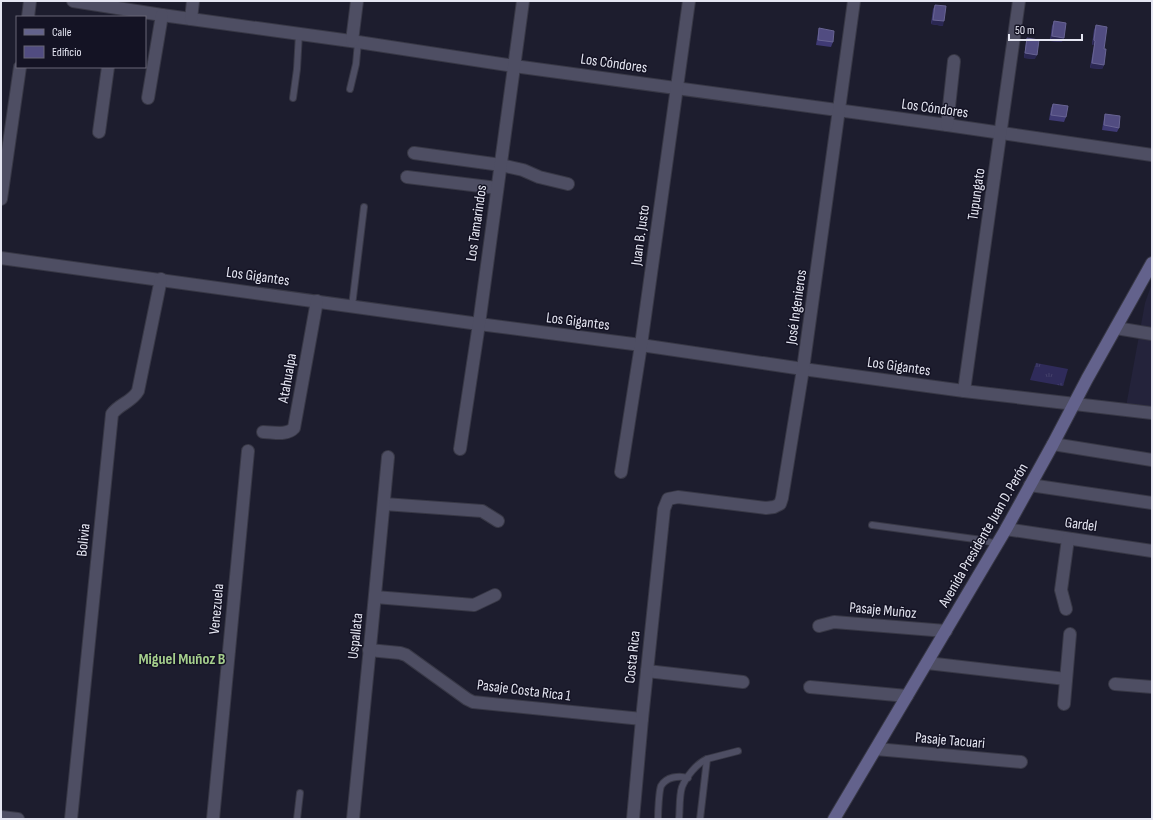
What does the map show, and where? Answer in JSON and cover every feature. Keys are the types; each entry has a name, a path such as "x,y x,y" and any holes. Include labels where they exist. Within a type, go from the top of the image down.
{"main road":[{"name":"Avenida Presidente Juan D. Perón","path":"834,819 1006,529 1152,263"}],"street":[{"path":"28,16 30,1"},
{"name":"Los Cóndores","path":"73,1 116,12 162,15 299,33 514,66 1152,155"},
{"path":"191,19 193,1"},
{"path":"355,41 357,1"},
{"name":"Los Tamarindos","path":"460,449 479,324 523,1"},
{"name":"Juan B. Justo","path":"621,472 641,345 689,1"},
{"name":"José Ingenieros","path":"668,499 678,497 766,508 774,507 780,504 803,369 854,1"},
{"name":"Tupungato","path":"964,391 1019,1"},
{"path":"148,98 162,15"},
{"path":"947,126 954,60"},
{"path":"1,199 20,68"},
{"path":"99,132 108,68"},
{"path":"414,153 501,165 568,184"},
{"path":"407,177 497,188"},
{"name":"Los Gigantes","path":"1,258 641,345 964,391 1152,413"},
{"name":"Bolivia","path":"71,819 112,414 115,410 132,399 138,391 161,279"},
{"name":"Atahualpa","path":"263,432 286,433 291,432 294,428 316,301"},
{"path":"1116,328 1152,334"},
{"path":"1053,444 1152,460"},
{"name":"Venezuela","path":"213,819 248,451"},
{"name":"Uspallata","path":"353,819 388,457"},
{"path":"1030,485 1152,503"},
{"name":"Costa Rica","path":"633,819 664,509 668,499"},
{"path":"384,504 482,511 498,521"},
{"name":"Gardel","path":"1006,529 1152,551"},
{"path":"1066,609 1061,590 1068,539"},
{"path":"375,597 474,605 495,595"},
{"name":"Pasaje Muñoz","path":"819,626 834,622 946,631"},
{"path":"1064,704 1070,634"},
{"name":"Pasaje Costa Rica 1","path":"369,650 406,655 473,702 642,719"},
{"path":"927,663 1066,680"},
{"path":"647,671 743,682"},
{"path":"1114,684 1152,687"},
{"path":"810,687 908,696"},
{"name":"Pasaje Tacuari","path":"876,749 1021,762"},
{"path":"1,817 18,819"}],"lane":[{"path":"292,98 297,69 299,33"},
{"path":"350,89 356,64 355,41"},
{"path":"352,306 364,207"},
{"path":"872,525 982,540 997,544"},
{"path":"679,819 682,788 696,766 707,759 738,751"},
{"path":"700,819 707,759"},
{"path":"658,819 661,787 667,780 673,778 682,776 688,778"},
{"path":"297,819 300,793"}],"shaded area":[{"path":"1152,283 1152,417 1125,412 1145,303"}],"green space":[{"path":"1036,363 1068,369 1063,386 1030,380"}],"building":[{"path":"935,5 946,6 944,21 933,20"},
{"path":"1054,21 1066,23 1064,38 1052,36"},
{"path":"1096,25 1107,27 1104,49 1106,49 1104,65 1092,63"},
{"path":"819,28 834,31 833,42 818,40"},
{"path":"1027,38 1039,40 1037,55 1025,53"},
{"path":"1053,104 1068,106 1066,117 1051,115"},
{"path":"1105,114 1120,116 1119,128 1104,125"}],"district":[{"name":"Miguel Muñoz B","path":"182,658"}]}
